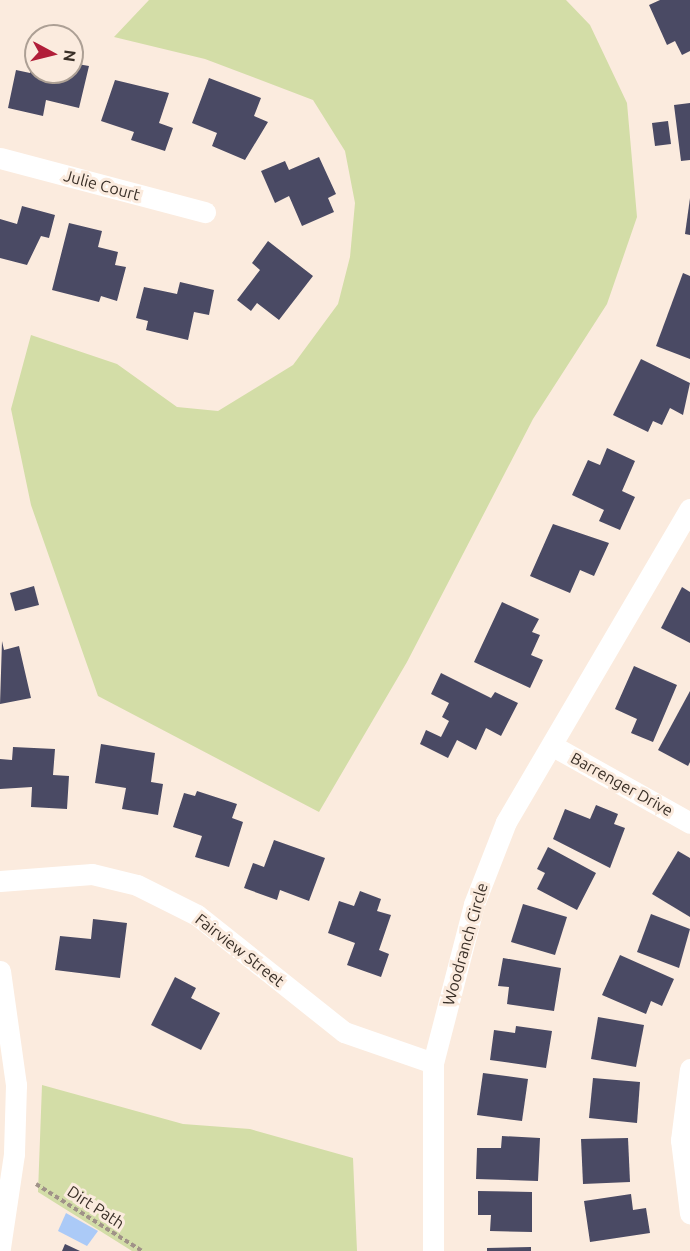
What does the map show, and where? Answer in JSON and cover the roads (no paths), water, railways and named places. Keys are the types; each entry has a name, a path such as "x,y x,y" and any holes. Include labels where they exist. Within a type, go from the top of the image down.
{"street":[{"name":"Julie Court","path":"0,158 205,212"},
{"name":"Woodranch Circle","path":"433,1251 433,1063 474,904 506,822 685,532 690,509"},
{"name":"Barrenger Drive","path":"553,746 690,823"},
{"name":"Fairview Street","path":"0,881 92,874 137,885 197,915 344,1032 433,1063"},
{"path":"0,971 16,1085 14,1154 0,1248"},
{"path":"690,1069 681,1140 690,1213"}],"water":[{"path":"66,1213 98,1231 87,1246 58,1231"}]}
